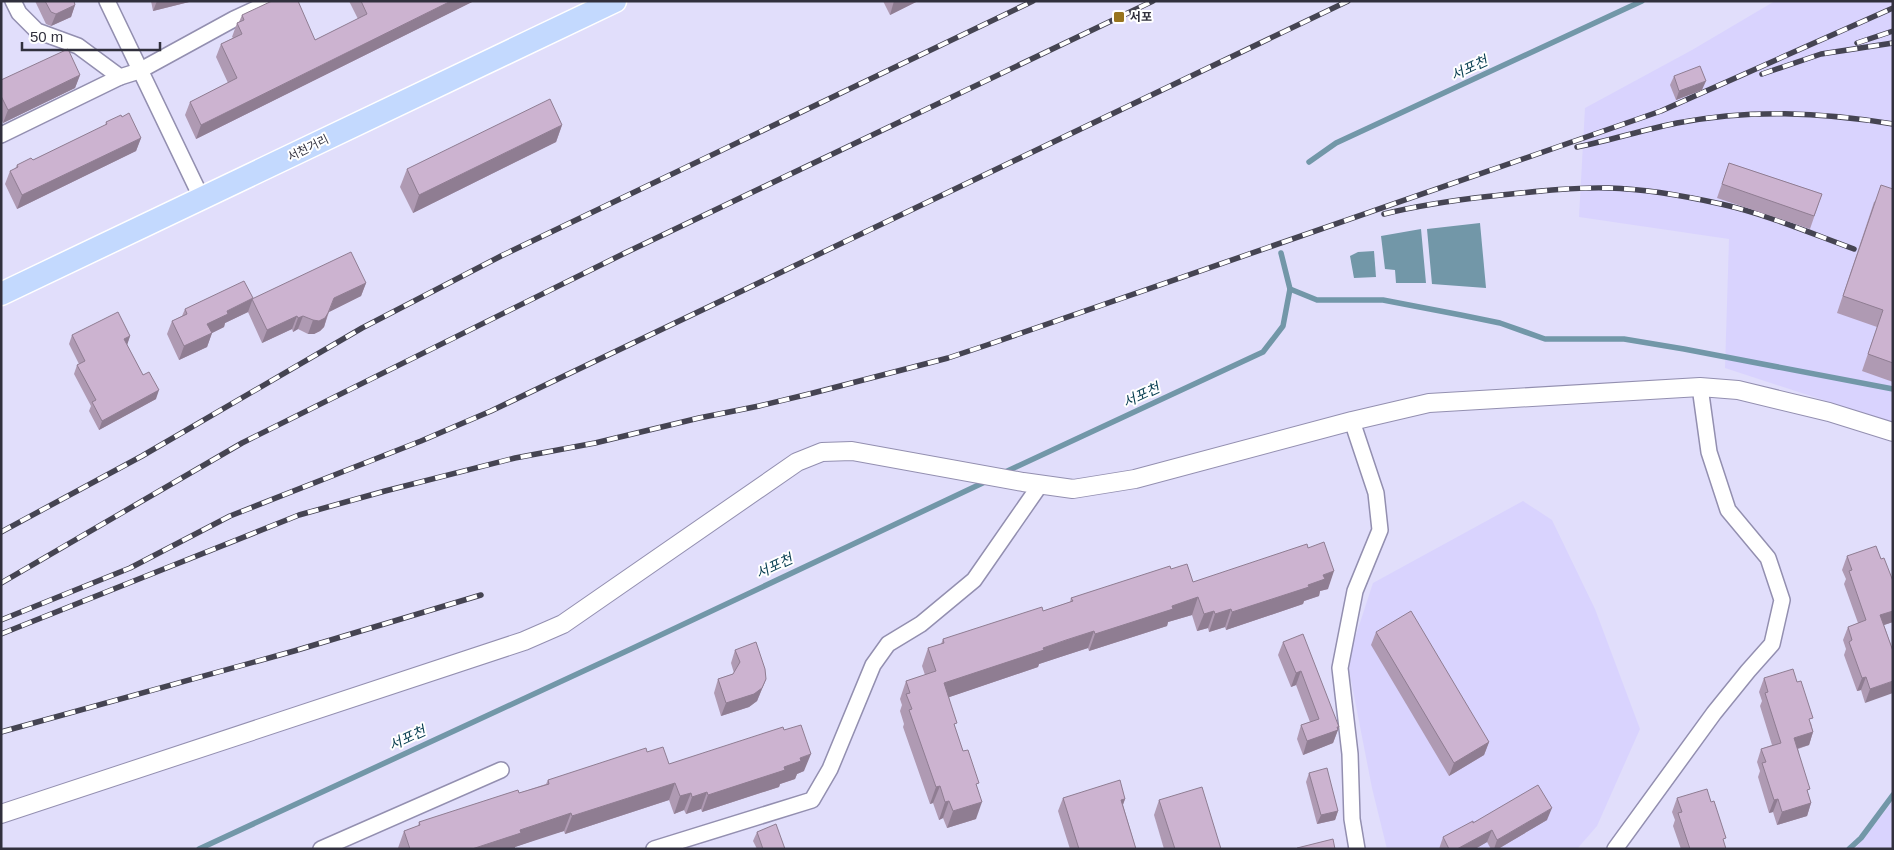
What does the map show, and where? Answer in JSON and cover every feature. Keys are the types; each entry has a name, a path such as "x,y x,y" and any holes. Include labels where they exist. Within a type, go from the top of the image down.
{"main road":[{"name":"서천거리","path":"1,294 615,1"}],"street":[{"path":"13,1 19,13 37,31 78,46 120,77"},
{"path":"107,1 202,199"},
{"path":"1,135 120,77 139,71 234,19 273,1"},
{"path":"1615,849 1714,713 1772,644 1782,600 1768,558 1728,510 1708,452 1700,387"},
{"path":"1,814 524,641 563,624 797,462 822,452 852,451 1073,489 1135,479 1352,421 1429,403 1700,387 1738,390 1829,412 1893,432"},
{"path":"1352,421 1376,493 1380,530 1356,591 1340,668 1350,754 1352,819 1357,849"},
{"path":"654,849 812,800 830,769 873,665 888,644 922,624 974,580 1031,483"},
{"path":"321,849 501,770"}],"shaded area":[{"path":"1775,1 1893,1 1893,423 1725,368 1729,239 1579,217 1585,108 1692,50"},
{"path":"1523,501 1552,520 1595,609 1640,729 1597,826 1577,849 1387,849 1372,788 1349,670 1353,644 1373,583"},
{"path":"1893,801 1893,849 1855,849"}],"water":[{"path":"1480,223 1486,288 1432,284 1427,229"},
{"path":"1421,229 1426,283 1396,283 1395,270 1385,269 1381,236"},
{"path":"1374,251 1376,277 1354,278 1350,256 1358,252"}],"building":[{"path":"45,1 74,1 75,5 56,14 51,12"},
{"path":"272,1 298,1 315,40 367,14 361,1 451,1 201,125 190,102 237,78 221,44 242,34 237,23 244,20 242,15"},
{"path":"68,49 80,75 8,110 1,96 1,80"},
{"path":"1700,66 1706,81 1679,91 1674,76"},
{"path":"550,99 562,125 419,195 407,169"},
{"path":"129,113 141,138 22,195 10,171 18,167 17,165 31,158 33,160 107,124 106,122"},
{"path":"1729,163 1822,194 1814,216 1722,184"},
{"path":"1881,185 1893,189 1893,363 1868,354 1883,310 1843,296"},
{"path":"351,252 366,283 334,298 325,318 319,321 303,316 298,318 297,316 267,330 252,299"},
{"path":"244,281 253,298 227,311 228,314 207,324 212,333 184,346 172,321 187,314 185,309"},
{"path":"118,312 130,336 124,339 143,375 149,372 159,390 102,421 92,402 96,400 77,365 85,361 72,335"},
{"path":"1324,542 1334,571 1323,575 1325,579 1308,585 1309,587 1232,612 1231,609 1215,614 1214,611 1204,614 1198,597 1172,606 1173,609 1095,634 1094,631 1066,640 1043,648 1044,650 944,683 957,723 954,724 963,751 968,750 979,783 976,784 982,802 953,811 949,801 945,802 940,786 936,787 909,710 912,709 906,694 910,693 906,681 936,671 928,648 944,643 943,639 1042,607 1043,611 1073,601 1071,598 1170,566 1171,569 1187,564 1193,582 1307,544 1308,548"},
{"path":"1876,546 1881,559 1884,558 1893,581 1893,611 1880,615 1893,651 1893,681 1870,689 1866,677 1862,678 1849,642 1852,640 1848,627 1866,620 1849,571 1852,570 1847,556"},
{"path":"1411,611 1489,742 1454,763 1376,632"},
{"path":"1303,634 1339,727 1337,727 1338,730 1307,741 1301,725 1319,719 1301,671 1296,673 1283,642"},
{"path":"756,642 765,669 766,679 762,688 754,694 726,703 718,679 733,674 740,662 735,650"},
{"path":"1793,669 1797,682 1801,681 1813,718 1809,719 1813,732 1794,738 1810,789 1807,790 1811,803 1782,812 1778,799 1774,800 1762,763 1766,762 1761,749 1781,743 1765,693 1768,692 1764,678"},
{"path":"801,725 811,754 800,758 801,761 784,767 785,770 708,795 707,792 692,797 691,793 680,796 675,783 572,816 571,813 520,830 521,833 472,849 410,849 404,831 420,825 419,822 518,790 519,793 549,784 548,780 646,748 647,752 663,747 669,764 783,727 784,730"},
{"path":"1327,768 1338,811 1321,815 1309,773"},
{"path":"1120,780 1125,799 1121,800 1136,849 1079,849 1063,798"},
{"path":"1538,785 1552,808 1497,840 1492,830 1457,849 1449,849 1443,837 1473,821 1473,823"},
{"path":"1202,787 1221,849 1175,849 1159,800"},
{"path":"1707,789 1711,802 1714,801 1726,838 1723,839 1726,849 1690,849 1678,813 1682,812 1677,798"},
{"path":"776,824 785,849 763,849 757,832"},
{"path":"1333,839 1335,849 1297,849 1297,848"}],"waterway":[{"name":"서포천","path":"1309,162 1336,143 1642,1"},
{"name":"서포천","path":"1001,474 1263,352 1283,326 1290,289 1281,253"},
{"path":"1290,289 1317,300 1383,300 1461,315 1500,323 1545,339 1624,339 1893,389"},
{"name":"서포천","path":"199,849 631,649 989,480"},
{"path":"1849,849 1861,838 1893,795"}],"railway":[{"path":"1,532 142,456 362,328 501,256 1033,1"},
{"path":"1,583 242,443 625,253 1153,1"},
{"path":"1,620 130,568 230,516 421,441 491,411 1348,1"},
{"path":"1,634 299,515 515,458 595,443 759,406 948,358 1661,111 1893,8"},
{"path":"1857,43 1893,31"},
{"path":"1762,74 1821,54 1893,43"},
{"path":"1577,147 1677,123 1758,114 1812,115 1893,124"},
{"path":"1384,214 1438,203 1565,189 1594,188 1652,191 1738,208 1788,224 1854,249"},
{"path":"1,732 294,651 481,595"}],"place":[{"name":"서포","path":"1119,17"}]}
